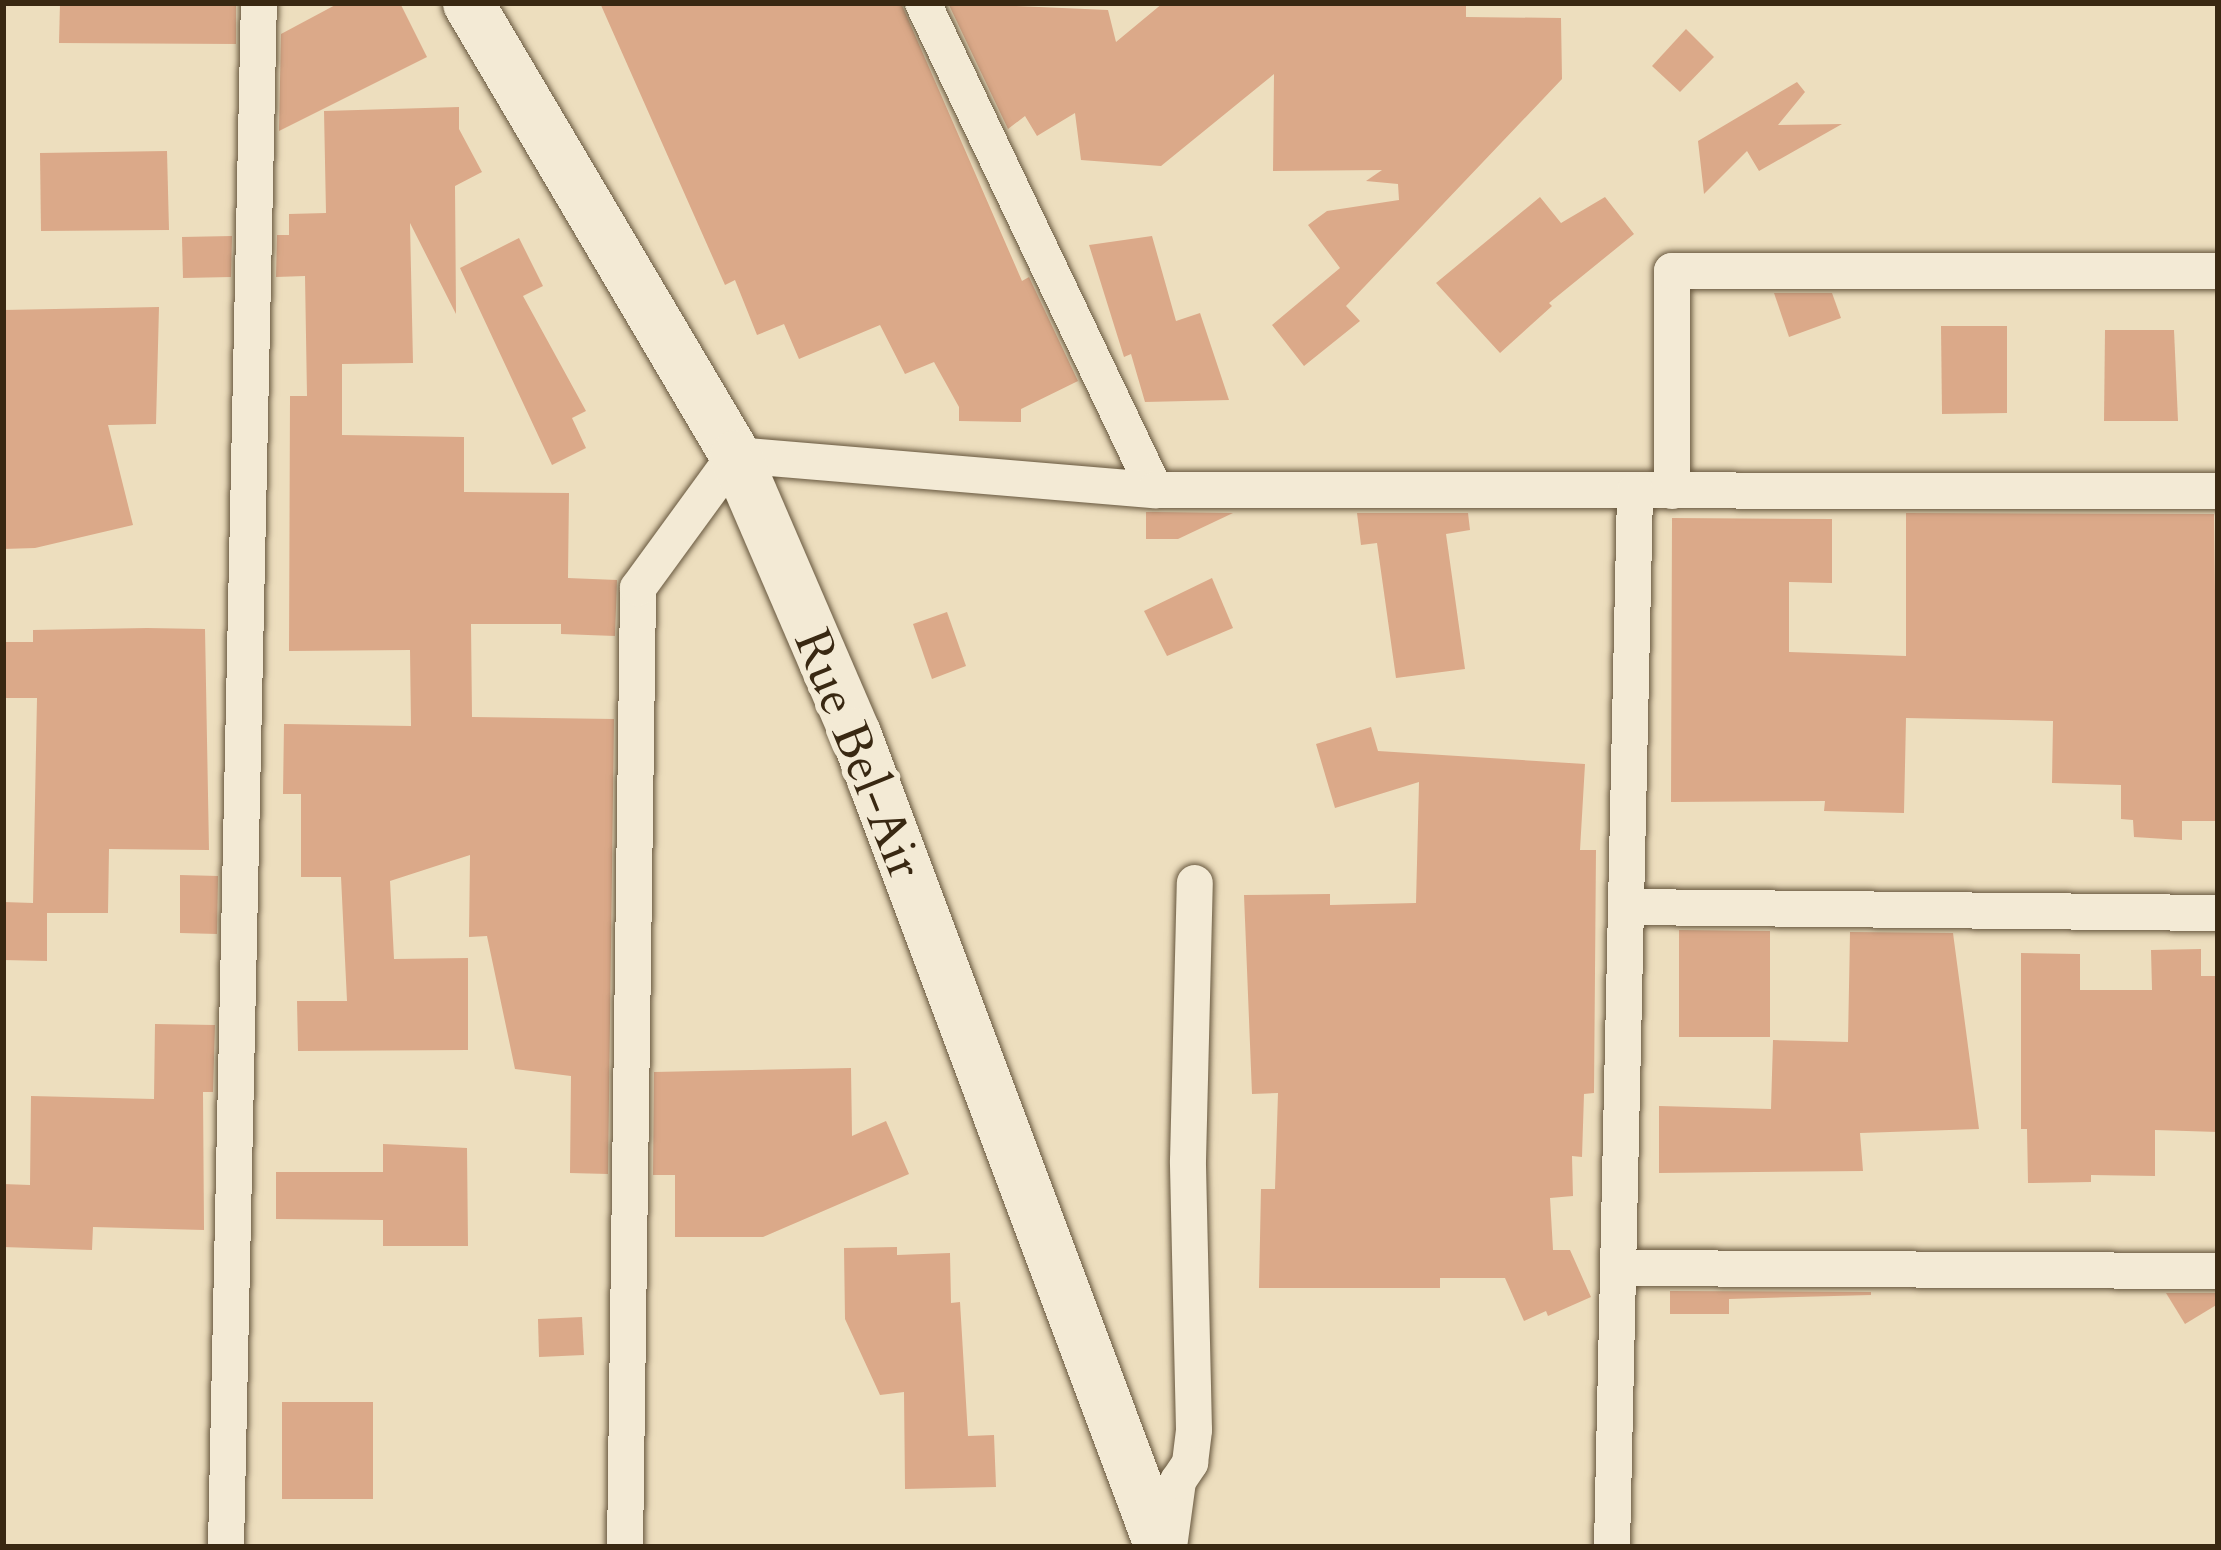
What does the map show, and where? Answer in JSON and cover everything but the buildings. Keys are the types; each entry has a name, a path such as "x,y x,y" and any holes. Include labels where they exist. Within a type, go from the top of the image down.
{"main road":[{"name":"Rue Bel-Air","path":"468,3 735,455 855,733 1160,1547"}],"street":[{"path":"226,1547 259,3"},
{"path":"922,3 1155,490"},
{"path":"1612,1547 1626,907 1672,271 2218,272"},
{"path":"625,1547 638,588 735,455 1155,490 2218,491"},
{"path":"1169,1547 1178,1481 1190,1463 1194,1430 1188,1161 1195,883"},
{"path":"1626,907 2218,913"},
{"path":"1618,1268 2218,1271"}]}
